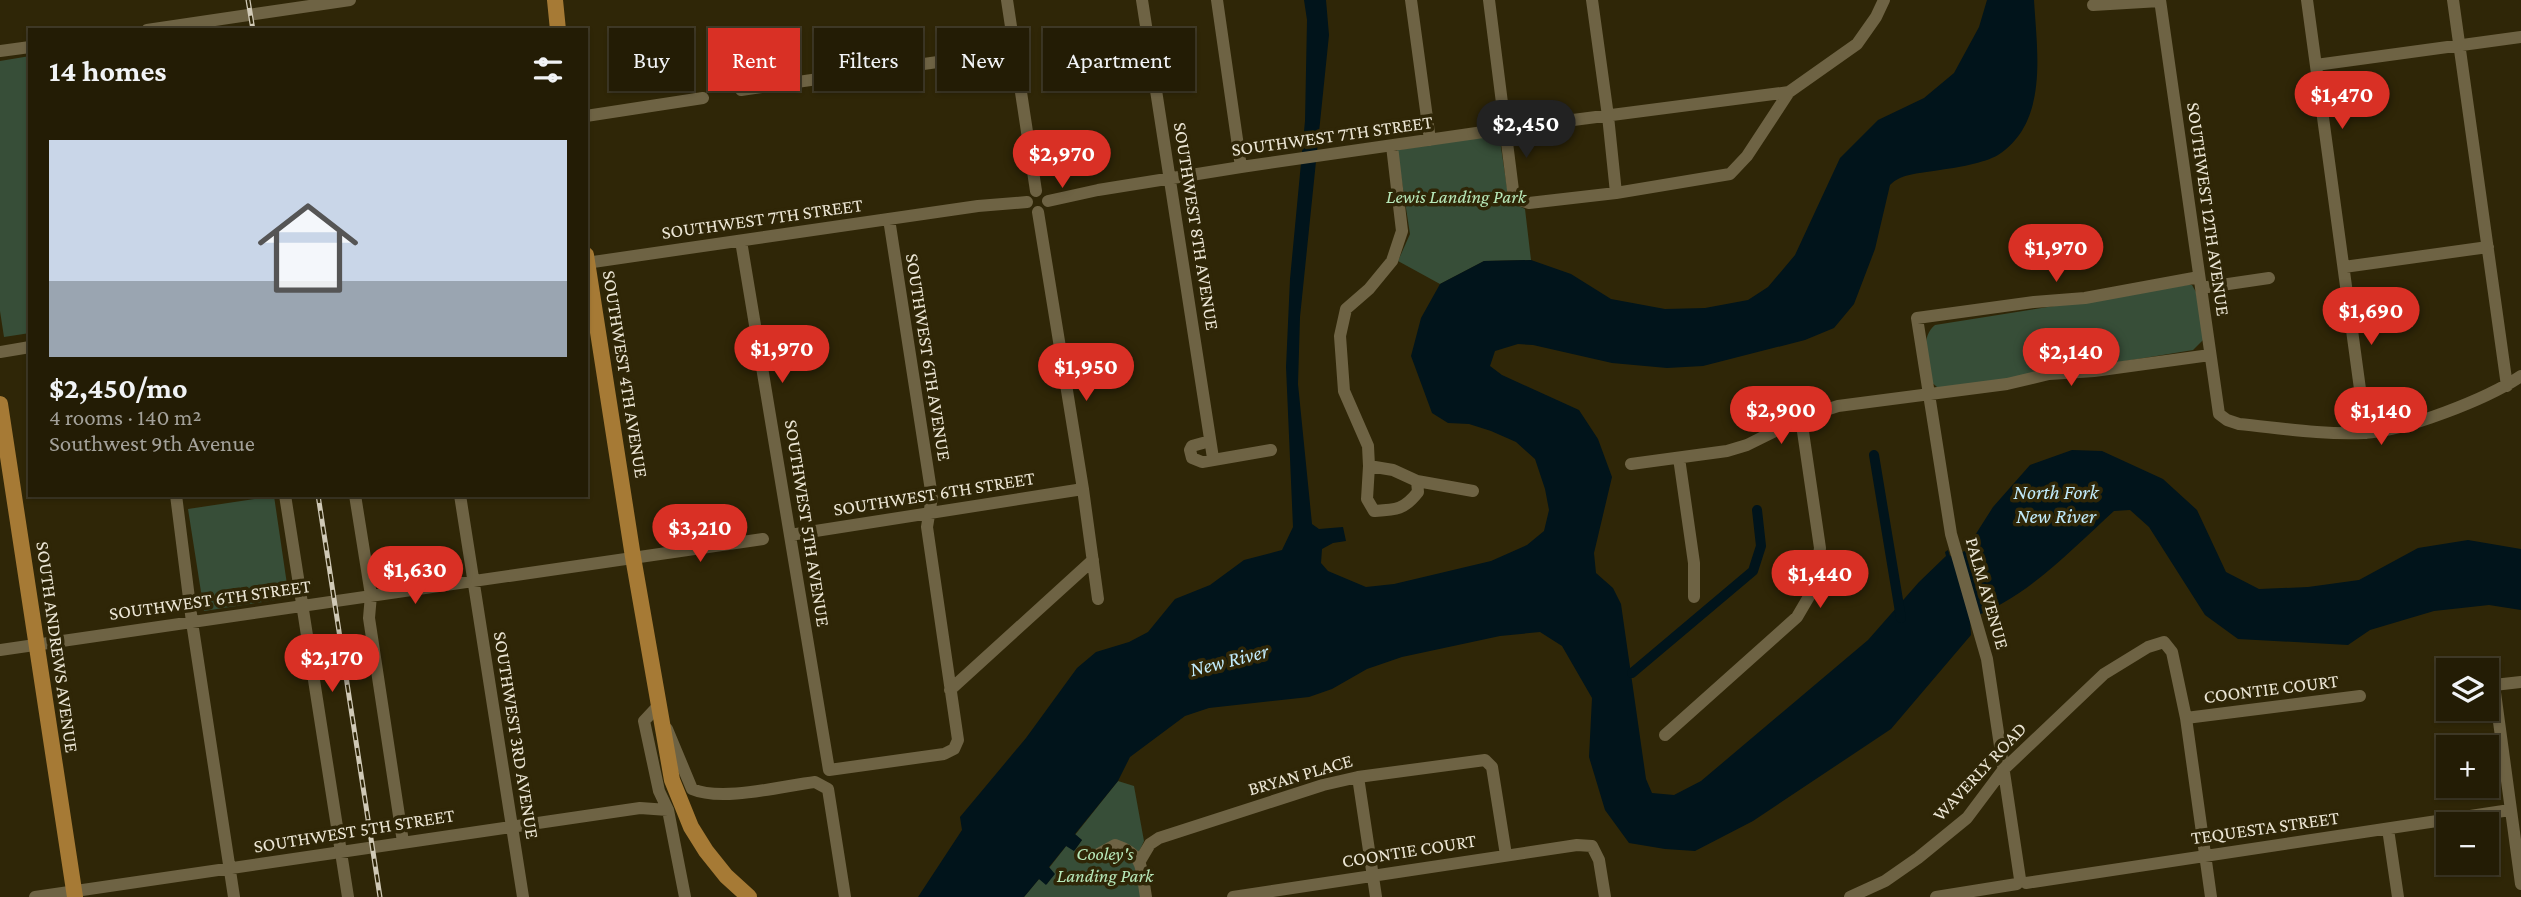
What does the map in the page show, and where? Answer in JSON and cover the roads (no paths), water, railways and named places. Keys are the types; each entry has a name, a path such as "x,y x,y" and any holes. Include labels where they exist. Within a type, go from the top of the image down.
{"main road":[{"path":"555,0 558,28"},
{"name":"SOUTHWEST 4TH AVENUE","path":"588,267 632,557 671,780 691,827 726,876 749,897"},
{"name":"SOUTH ANDREWS AVENUE","path":"0,404 74,894"}],"street":[{"path":"161,28 350,0"},
{"path":"1007,0 1011,28"},
{"name":"SOUTHWEST 8TH AVENUE","path":"1142,0 1213,458"},
{"path":"1217,0 1241,167"},
{"path":"1411,0 1430,140"},
{"path":"1489,0 1513,190 1519,200 1530,203 1616,193 1730,174 1747,156 1789,92 1857,44 1876,18 1884,0"},
{"path":"1592,0 1616,193"},
{"path":"2307,0 2366,433 2394,428 2483,397 2521,376"},
{"path":"2453,0 2507,386"},
{"path":"2093,5 2160,1"},
{"name":"SOUTHWEST 12TH AVENUE","path":"2160,1 2219,414 2239,424 2366,433"},
{"path":"2316,65 2521,37"},
{"path":"0,51 28,47"},
{"path":"800,82 937,62"},
{"path":"1021,91 1036,191"},
{"name":"SOUTHWEST 7TH STREET","path":"1048,201 1098,190 1241,167 1789,92"},
{"path":"588,116 703,97"},
{"path":"1392,146 1402,231 1392,261 1369,289 1346,309 1340,337 1344,391 1368,446 1367,499 1374,511 1408,506 1418,492 1417,481"},
{"path":"1036,191 1044,193 1048,201 1046,208 1038,212 1030,209 1027,202 1029,195 1036,191"},
{"name":"SOUTHWEST 7TH STREET","path":"588,260 741,241 978,206 1027,202"},
{"path":"1038,212 1098,599"},
{"name":"SOUTHWEST 6TH AVENUE","path":"889,219 932,498 927,527 958,740 954,749"},
{"name":"SOUTHWEST 5TH AVENUE","path":"741,241 829,770 944,754 954,749"},
{"path":"2344,267 2488,247"},
{"path":"2200,282 2269,278"},
{"name":"PALM AVENUE","path":"2022,886 1987,659 1951,534 1917,318 2200,282"},
{"path":"0,352 28,347"},
{"path":"1631,464 1727,451 1801,418 1838,406 2007,384 2049,374 2094,371 2210,355"},
{"path":"1665,735 1797,617 1814,588 1820,548 1801,418"},
{"path":"1210,441 1192,446 1192,458 1199,462 1271,450"},
{"path":"1679,458 1694,563 1694,597"},
{"path":"1369,466 1393,470 1417,481 1473,491"},
{"name":"SOUTHWEST 6TH STREET","path":"790,535 1083,489"},
{"path":"176,497 192,622 234,897"},
{"path":"285,497 348,897"},
{"path":"355,497 371,596 369,618 403,842"},
{"name":"SOUTHWEST 3RD AVENUE","path":"460,497 523,897"},
{"name":"SOUTHWEST 6TH STREET","path":"0,649 763,539"},
{"path":"950,691 1093,561"},
{"name":"WAVERLY ROAD","path":"1850,897 1885,880 1918,858 1966,818 2003,769 2104,674 2148,646 2164,642 2172,652 2186,718"},
{"path":"2521,682 2494,685 2521,884"},
{"name":"COONTIE COURT","path":"2186,718 2360,696"},
{"name":"SOUTHWEST 4TH AVENUE","path":"658,706 645,721 659,791 668,810 685,897"},
{"path":"2186,718 2211,897"},
{"path":"661,725 669,730 692,789 701,793 720,796 815,782 828,789 845,895"},
{"name":"BRYAN PLACE","path":"1140,861 1150,844 1158,838 1358,776 1485,760 1492,767 1506,855"},
{"path":"1358,776 1376,897"},
{"path":"640,808 659,791"},
{"name":"SOUTHWEST 5TH STREET","path":"35,897 74,894 229,868 640,808 668,810"},
{"name":"TEQUESTA STREET","path":"1936,897 2510,810"},
{"path":"2388,829 2398,897"},
{"path":"1095,856 1115,845 1134,853 1140,861 1146,897"},
{"name":"COONTIE COURT","path":"1233,897 1577,845 1592,846 1599,860 1605,897"}],"water":[{"path":"1304,0 1326,0 1329,35 1300,317 1298,384 1312,524 1319,529 1343,527 1346,541 1333,543 1322,549 1321,563 1328,571 1366,587 1394,584 1491,561 1527,545 1544,531 1549,510 1535,459 1516,442 1469,424 1448,423 1432,413 1411,356 1421,318 1440,284 1484,261 1531,260 1571,274 1611,299 1665,309 1705,308 1748,300 1768,287 1795,255 1840,158 1878,120 1924,98 1954,73 1979,27 1987,0 2034,0 2036,85 2026,124 2014,141 1992,158 1906,176 1890,185 1875,249 1854,304 1834,328 1805,340 1703,366 1667,368 1612,363 1533,345 1518,344 1495,351 1490,366 1502,375 1579,410 1598,439 1612,477 1594,553 1596,573 1613,588 1621,604 1646,779 1652,793 1674,795 1701,781 1868,640 1946,556 1945,552 1948,550 1950,556 1965,551 1993,507 2030,465 2072,450 2102,451 2163,479 2197,510 2226,572 2259,589 2308,587 2359,580 2418,548 2468,540 2521,549 2521,610 2489,605 2434,611 2370,630 2348,645 2238,639 2205,615 2149,527 2130,510 2114,511 2029,586 1990,610 1970,618 1971,635 1891,729 1753,821 1695,851 1629,843 1605,810 1589,757 1592,698 1562,646 1540,632 1500,636 1402,657 1367,669 1332,689 1309,697 1209,708 1185,716 1130,757 1118,781 1075,834 1082,840 1074,851 1066,846 1049,867 1055,874 1046,885 1039,879 1024,897 918,897 962,830 960,817 1026,738 1077,668 1096,652 1129,642 1148,632 1175,599 1210,585 1244,560 1282,550 1293,527 1286,367 1290,279 1305,121 1307,20"}],"waterway":[{"path":"1874,455 1901,618"},
{"path":"1632,673 1753,571 1761,546 1757,510"}],"railway":[{"path":"248,0 253,28"},
{"path":"318,497 380,897"}],"park label":[{"name":"Lewis Landing Park","path":"1456,196"},
{"name":"Cooley's Landing Park","path":"1105,864"}],"water label":[{"name":"North Fork New River","path":"2056,504"},
{"name":"New River","path":"1229,660"}]}
